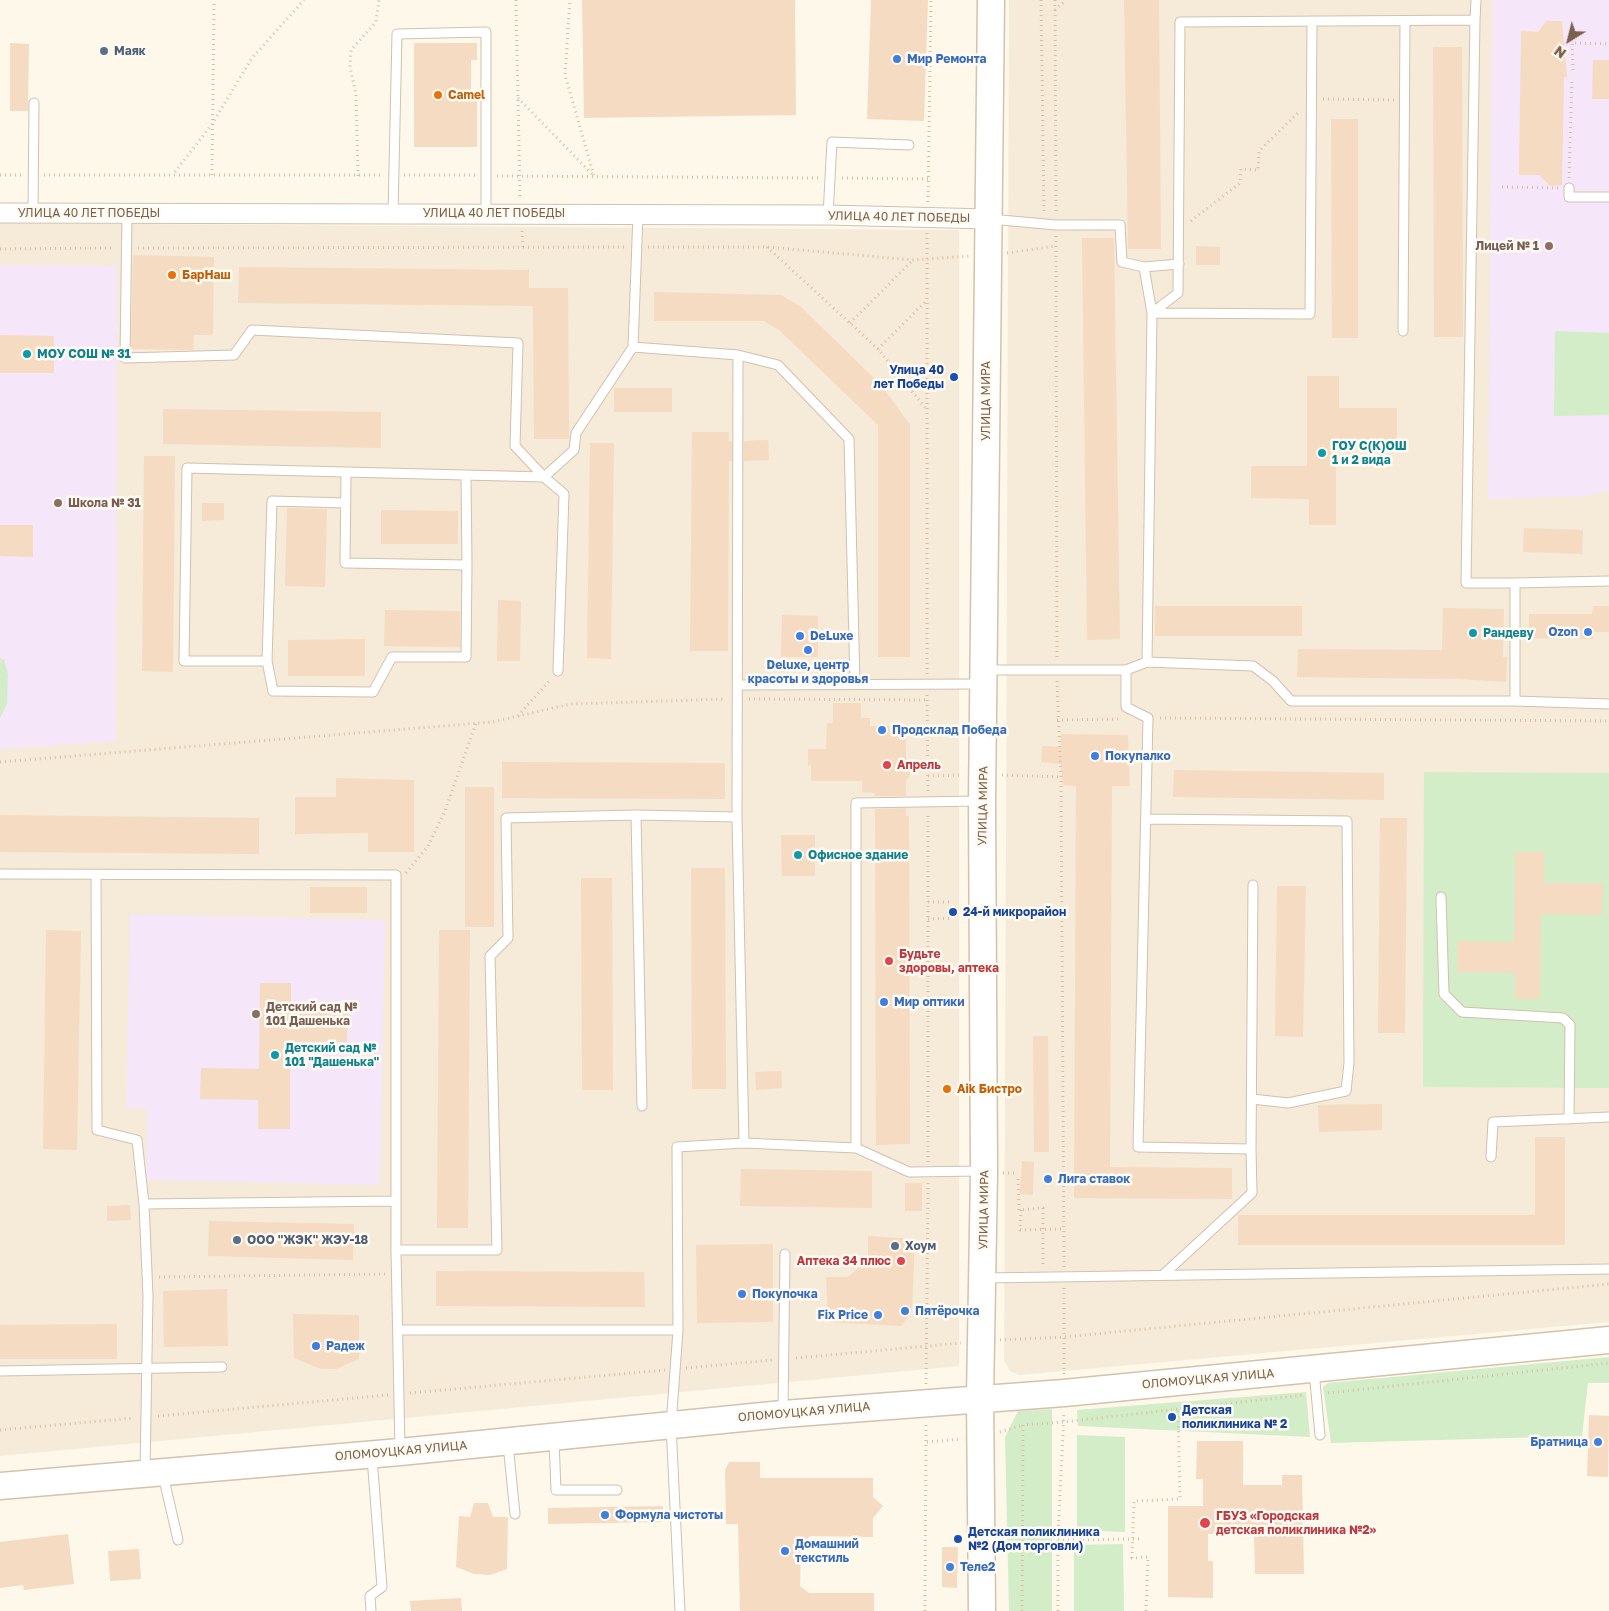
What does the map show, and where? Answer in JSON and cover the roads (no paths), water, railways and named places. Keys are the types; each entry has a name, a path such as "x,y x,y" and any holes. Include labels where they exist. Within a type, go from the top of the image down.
{"street":[{"name":"УЛИЦА МИРА","path":"982,1611 980,1397 984,1171 982,801 985,677 987,219 991,0"},
{"name":"УЛИЦА 40 ЛЕТ ПОБЕДЫ","path":"0,213 828,215 987,219"},
{"name":"ОЛОМОУЦКАЯ УЛИЦА","path":"0,1486 400,1452 783,1414 980,1397 1315,1381 1609,1340"}],"lane":[{"path":"1476,0 1466,583 1609,581"},
{"path":"1152,313 1178,293 1180,22 1475,20"},
{"path":"1152,313 1310,314 1312,21"},
{"path":"1402,331 1405,21"},
{"path":"393,213 397,34 486,32 486,214"},
{"path":"33,213 34,103"},
{"path":"828,215 832,142 909,145"},
{"path":"1569,188 1569,197 1609,197"},
{"path":"128,213 125,358 234,355 252,330 518,343 515,446 544,477 564,494 558,671"},
{"path":"267,661 184,661 187,468 346,474 544,477 574,450 576,433 633,347 635,247 638,214"},
{"path":"987,219 1044,224 1120,225 1122,262 1144,267 1178,264"},
{"path":"1144,267 1152,313 1147,662"},
{"path":"633,347 738,355 778,364 849,439 855,684"},
{"path":"738,355 737,817 744,1143"},
{"path":"346,474 345,563 467,565"},
{"path":"346,503 272,501 267,661 273,692 373,692 392,657 466,658 466,477"},
{"path":"1515,583 1515,701"},
{"path":"738,685 927,683 985,677 1126,670 1147,662 1253,666 1273,682 1291,702 1515,701 1609,704"},
{"path":"1126,670 1126,707 1148,718 1138,1147 1251,1149"},
{"path":"856,1148 856,803 982,801"},
{"path":"396,1250 497,1250 490,956 508,938 506,818 636,815 737,817"},
{"path":"636,815 642,1106"},
{"path":"1146,819 1346,821 1349,1063 1346,1091 1288,1103 1252,1099"},
{"path":"0,874 396,875 396,1250 398,1274 400,1452"},
{"path":"96,875 97,1130 137,1140 144,1204 147,1277 146,1417 154,1473 178,1540"},
{"path":"1164,1274 1252,1193 1253,885"},
{"path":"1441,897 1444,994 1462,1012 1563,1018 1570,1025 1569,1119"},
{"path":"1491,1157 1493,1122 1609,1117"},
{"path":"680,1611 671,1425 678,1330 677,1147 744,1143 856,1148 908,1172 984,1171"},
{"path":"144,1204 396,1201"},
{"path":"783,1414 785,1254"},
{"path":"983,1278 1609,1269"},
{"path":"399,1330 678,1330"},
{"path":"0,1371 222,1367"},
{"path":"1315,1381 1320,1435"},
{"path":"554,1437 556,1490 617,1490"},
{"path":"508,1441 515,1514"},
{"path":"371,1454 382,1586 370,1596 371,1611"}],"place":[{"name":"Маяк","path":"104,51"},
{"name":"Мир Ремонта","path":"897,59"},
{"name":"Camel","path":"438,95"},
{"name":"Лицей № 1","path":"1549,246"},
{"name":"БарНаш","path":"172,275"},
{"name":"МОУ СОШ № 31","path":"27,354"},
{"name":"Улица 40 лет Победы","path":"954,377"},
{"name":"ГОУ С(К)ОШ 1 и 2 вида","path":"1322,453"},
{"name":"Школа № 31","path":"58,503"},
{"name":"Ozon","path":"1588,632"},
{"name":"Рандеву","path":"1473,633"},
{"name":"DeLuxe","path":"800,636"},
{"name":"Deluxe, центр красоты и здоровья","path":"808,650"},
{"name":"Продсклад Победа","path":"882,730"},
{"name":"Покупалко","path":"1095,756"},
{"name":"Апрель","path":"887,765"},
{"name":"Офисное здание","path":"798,855"},
{"name":"24-й микрорайон","path":"953,912"},
{"name":"Будьте здоровы, аптека","path":"889,961"},
{"name":"Мир оптики","path":"884,1002"},
{"name":"Детский сад № 101 Дашенька","path":"256,1014"},
{"name":"Детский сад № 101 \"Дашенька\"","path":"275,1055"},
{"name":"Aik Бистро","path":"947,1089"},
{"name":"Лига ставок","path":"1048,1179"},
{"name":"ООО \"ЖЭК\" ЖЭУ-18","path":"237,1240"},
{"name":"Хоум","path":"895,1246"},
{"name":"Аптека 34 плюс","path":"901,1261"},
{"name":"Покупочка","path":"742,1294"},
{"name":"Пятёрочка","path":"905,1311"},
{"name":"Fix Price","path":"878,1315"},
{"name":"Радеж","path":"316,1346"},
{"name":"Детская поликлиника № 2","path":"1172,1417"},
{"name":"Братница","path":"1598,1442"},
{"name":"Формула чистоты","path":"605,1515"},
{"name":"ГБУЗ «Городская детская поликлиника №2»","path":"1205,1523"},
{"name":"Детская поликлиника №2 (Дом торговли)","path":"958,1539"},
{"name":"Домашний текстиль","path":"785,1551"},
{"name":"Теле2","path":"950,1567"}]}
